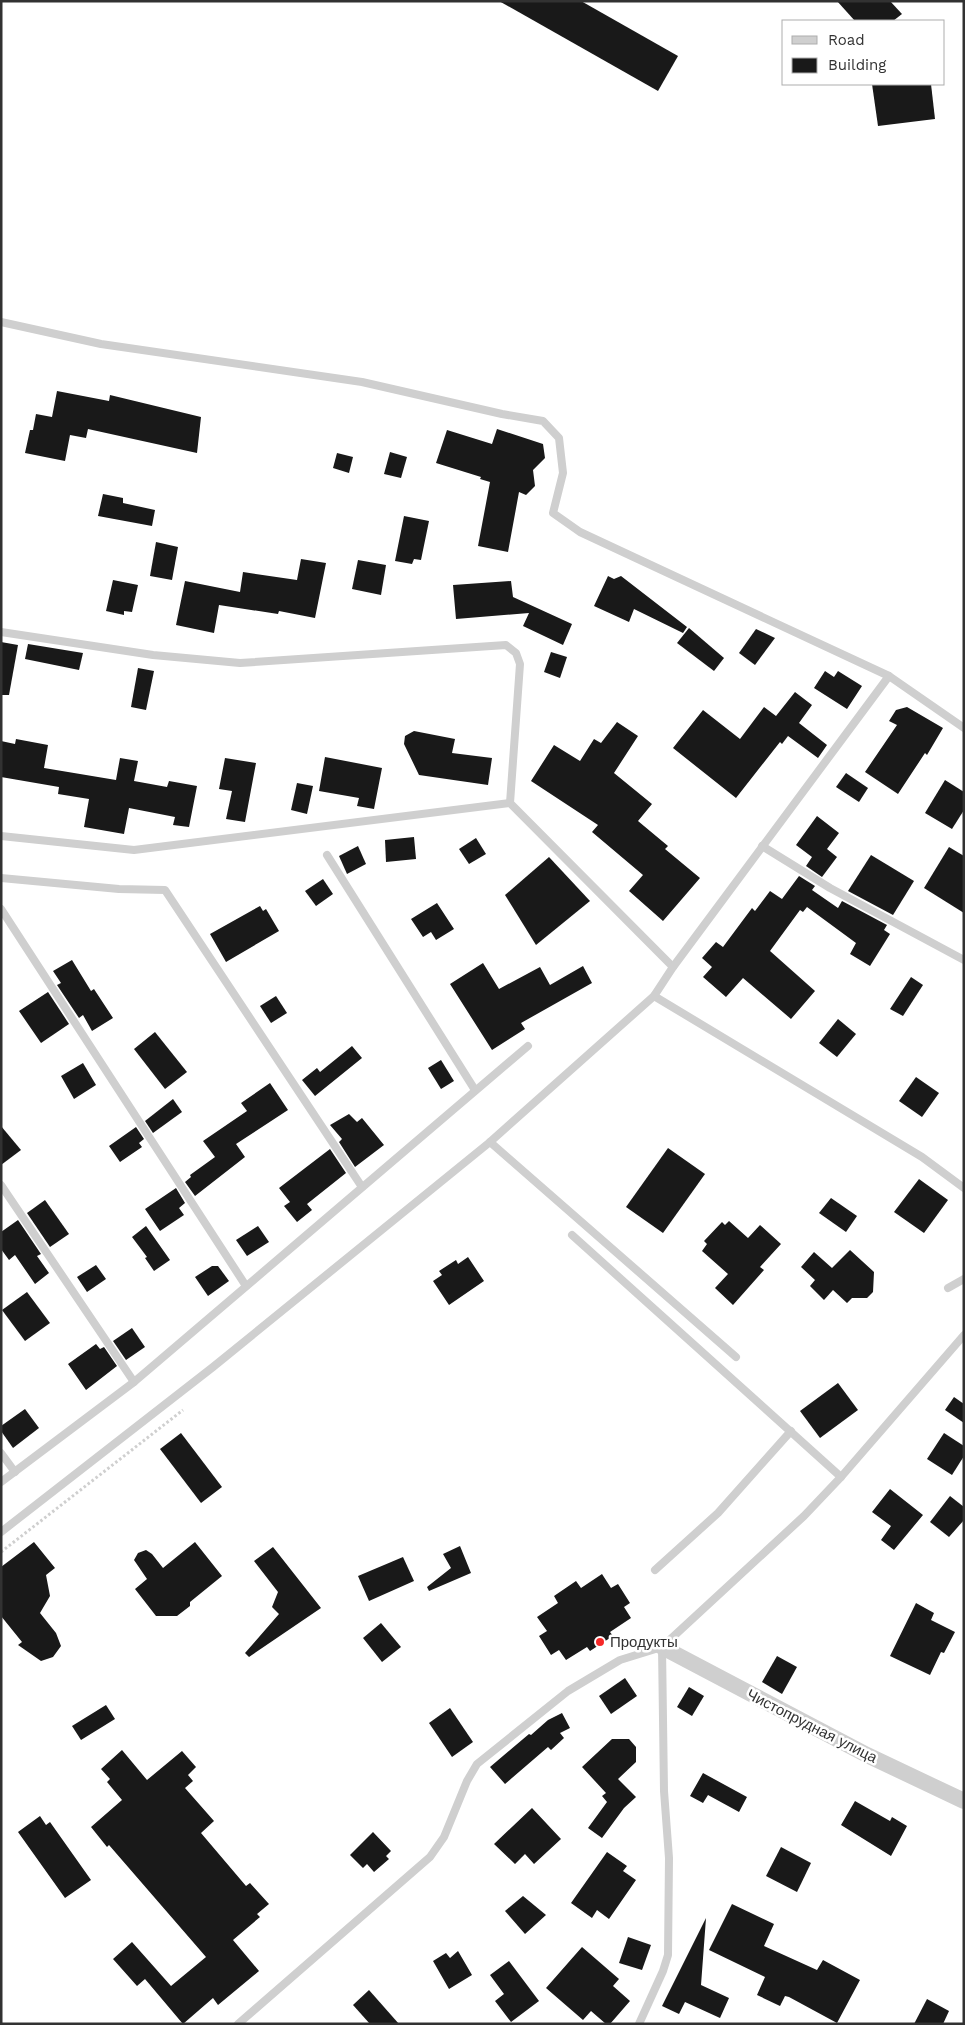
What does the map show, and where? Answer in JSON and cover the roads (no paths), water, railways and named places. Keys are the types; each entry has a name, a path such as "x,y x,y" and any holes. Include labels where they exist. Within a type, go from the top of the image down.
{"street":[{"name":"Чистопрудная улица","path":"662,1647 867,1755 964,1801"}],"lane":[{"path":"1,322 101,344 362,382 543,422 559,438 563,473 553,513 563,521 580,532 889,676 964,728"},
{"path":"1,632 152,655 240,663 506,645 516,652 520,664 510,803 673,967"},
{"path":"1,1532 214,1367 490,1142 654,996 673,967 889,676"},
{"path":"1,836 134,850 510,803"},
{"path":"762,846 830,888 964,960"},
{"path":"326,855 475,1090"},
{"path":"1,878 119,889 165,890 362,1187"},
{"path":"1,909 246,1286"},
{"path":"654,996 922,1157 964,1188"},
{"path":"1,1482 134,1382 528,1046"},
{"path":"490,1142 736,1357"},
{"path":"1,1185 134,1382"},
{"path":"572,1234 841,1477"},
{"path":"948,1288 964,1279"},
{"path":"238,2024 430,1857 444,1837 467,1781 477,1764 568,1691 620,1660 662,1647 804,1516 841,1477 964,1335"},
{"path":"655,1570 718,1513 791,1431"},
{"path":"1,1453 15,1472"},
{"path":"639,2024 663,1971 668,1955 669,1858 664,1791 662,1647"}],"place":[{"name":"Продукты","path":"600,1642"}]}
